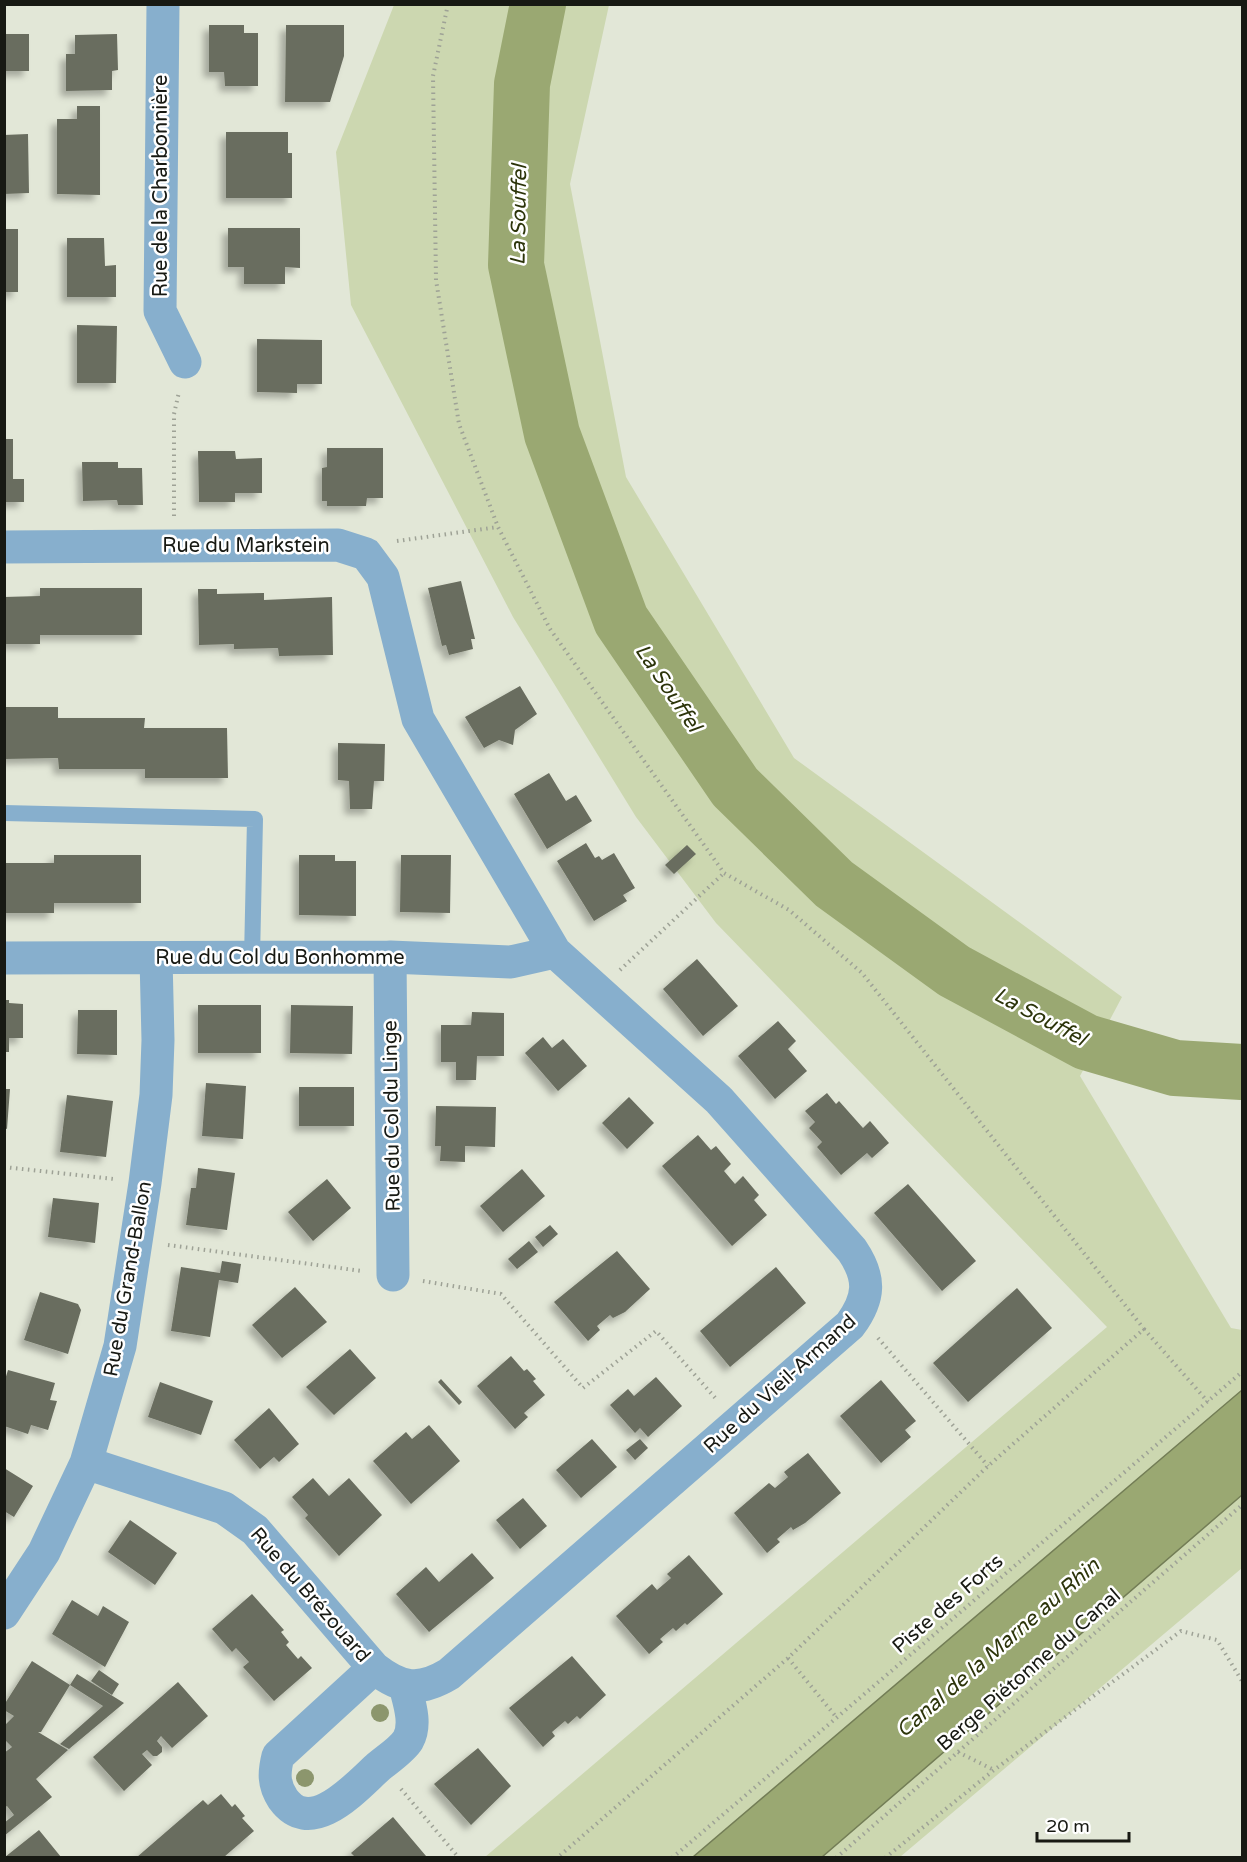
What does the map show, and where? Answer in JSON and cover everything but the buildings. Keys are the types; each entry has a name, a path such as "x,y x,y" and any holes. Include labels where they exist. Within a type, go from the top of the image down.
{"street":[{"name":"Rue de la Charbonnière","path":"163,4 160,311 185,362"},
{"name":"Rue du Markstein","path":"4,547 338,545 366,554"},
{"path":"366,554 383,577 418,719 555,952"},
{"name":"Rue du Col du Bonhomme","path":"4,958 390,957 512,962 555,952"},
{"name":"Rue du Vieil-Armand","path":"405,1686 420,1687 435,1683 449,1674 850,1325 858,1315 865,1299 867,1283 862,1265 852,1250 719,1100 555,952"},
{"name":"Rue du Col du Linge","path":"390,957 393,1275"},
{"name":"Rue du Grand-Ballon","path":"4,1612 44,1552 86,1463 120,1346 146,1183 156,1095 156,958"},
{"name":"Rue du Brézouard","path":"86,1463 224,1508 239,1517 255,1530 374,1668 278,1756 273,1774 277,1788 284,1801 295,1811 311,1814 339,1803 407,1740 411,1725 411,1709 405,1686"},
{"path":"374,1668 390,1681 405,1686"}],"lane":[{"path":"4,813 255,819 252,958"}],"path":[{"path":"448,4 433,76 436,280 459,424 498,527 550,629 724,873 789,910 862,973 1144,1329 1208,1401"},
{"path":"174,546 174,414 185,362"},
{"path":"366,554 400,540 498,527"},
{"path":"597,991 724,873"},
{"path":"4,1167 146,1183"},
{"path":"137,1241 393,1275 501,1294 583,1388 656,1331 738,1423"},
{"path":"858,1315 988,1466"},
{"path":"557,1857 788,1658 988,1466 1144,1329"},
{"name":"Piste des Forts","path":"672,1857 1242,1372"},
{"name":"Berge Piétonne du Canal","path":"836,1857 1242,1505"},
{"path":"885,1857 994,1770 1181,1631 1217,1640 1242,1681"},
{"path":"788,1658 837,1718"},
{"path":"958,1752 994,1770"},
{"path":"381,1765 459,1857"}],"shaded area":[{"path":"394,5 609,5 570,184 626,477 794,758 1122,997 1080,1076 1231,1328 1242,1330 1242,1568 900,1857 485,1857 1107,1327 716,923 636,817 513,617 351,305 336,152"}],"water":[{"name":"Canal de la Marne au Rhin","path":"1242,1390 1242,1495 822,1857 693,1857"}],"waterway":[{"name":"La Souffel","path":"538,4 522,84 516,265 552,434 621,620 735,787 834,884 954,971 1086,1042 1175,1068 1242,1072"}]}
